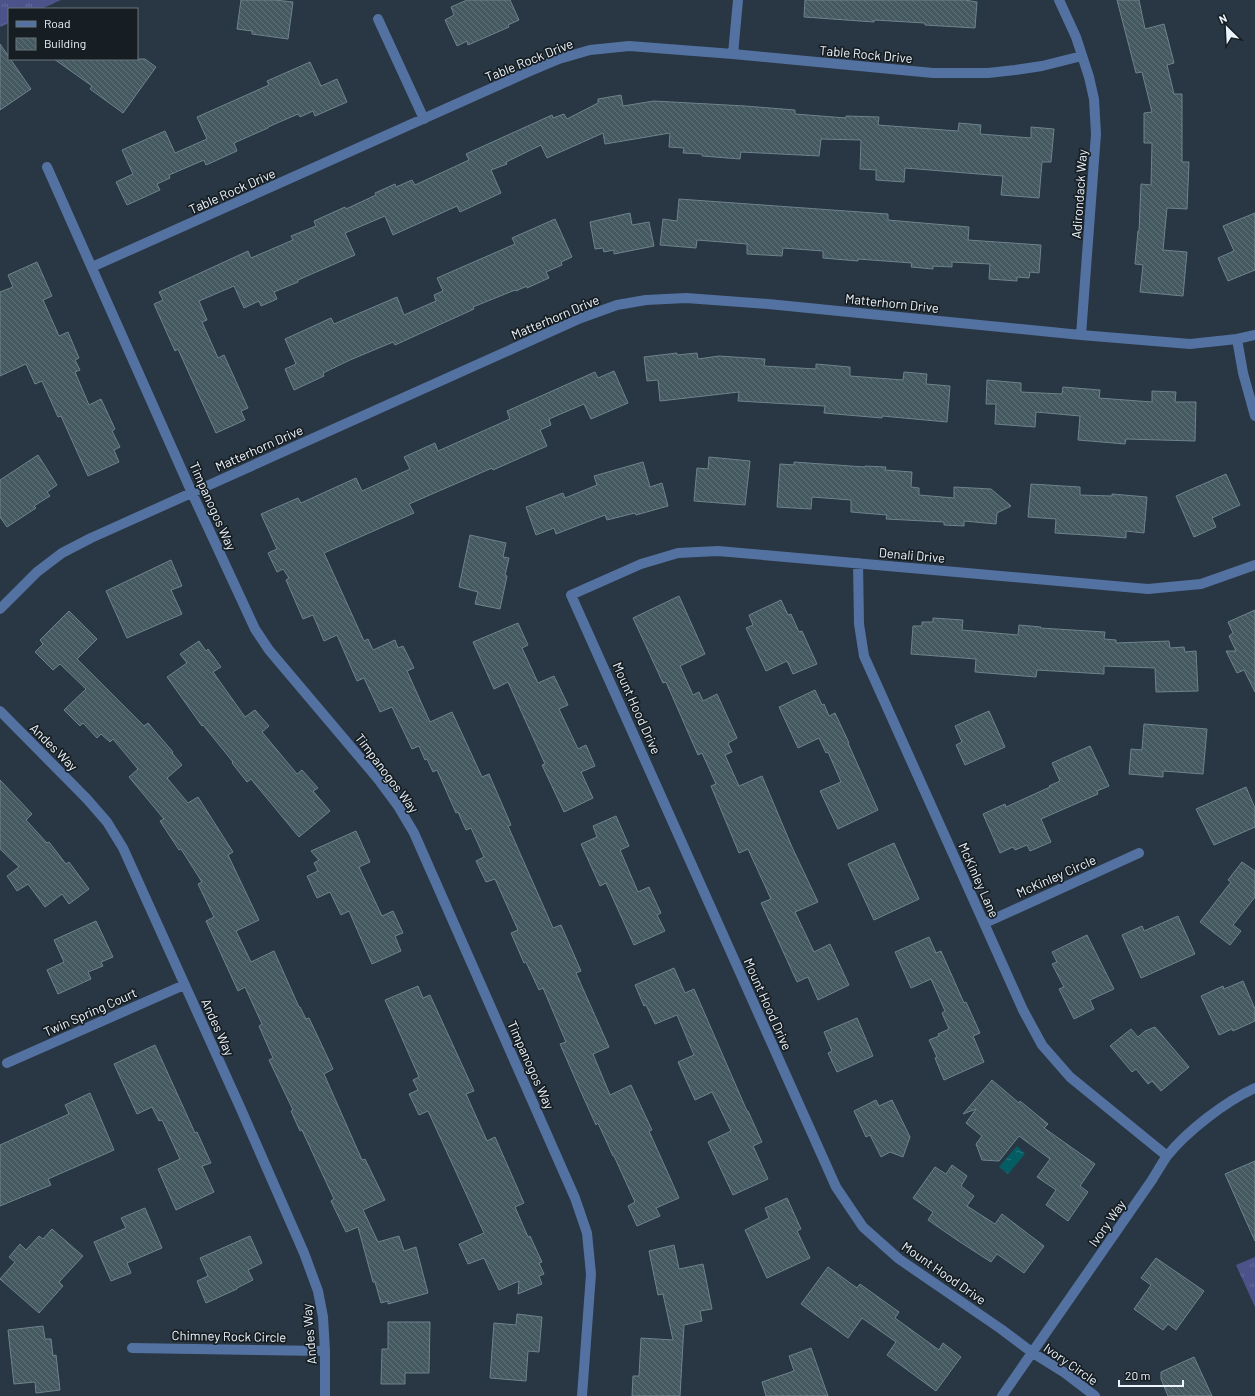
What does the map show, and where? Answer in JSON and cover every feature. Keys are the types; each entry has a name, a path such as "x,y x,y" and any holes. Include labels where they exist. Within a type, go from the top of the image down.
{"street":[{"path":"733,54 738,0"},
{"name":"Adirondack Way","path":"1060,0 1076,37 1094,99 1096,134 1082,335"},
{"path":"378,19 424,119"},
{"name":"Table Rock Drive","path":"92,267 559,59 590,50 629,46 733,54 934,73 988,73 1015,70 1042,66 1082,56"},
{"name":"Timpanogos Way","path":"47,167 192,492 255,629 269,650 378,779 398,806 414,833 575,1198 587,1233 591,1274 582,1396"},
{"name":"Matterhorn Drive","path":"0,610 37,572 62,553 91,538 581,318 617,305 646,300 686,298 768,304 1082,335 1190,344 1237,339 1255,335"},
{"path":"1237,339 1255,416"},
{"name":"Denali Drive","path":"571,595 641,564 678,553 718,551 1148,589 1200,584 1255,565"},
{"name":"McKinley Lane","path":"858,564 859,624 864,656 1023,1010 1042,1045 1070,1077 1167,1156"},
{"name":"Mount Hood Drive","path":"571,595 836,1187 863,1227 899,1258 1033,1353"},
{"name":"Andes Way","path":"0,711 87,799 106,822 123,848 306,1259 318,1291 325,1351 325,1396"},
{"name":"McKinley Circle","path":"984,923 1139,854"},
{"name":"Twin Spring Court","path":"7,1063 184,985"},
{"name":"Ivory Way","path":"1002,1396 1152,1180 1167,1156 1203,1121 1224,1106 1255,1088"},
{"name":"Chimney Rock Circle","path":"132,1348 325,1351"},
{"name":"Ivory Circle","path":"1033,1353 1065,1373 1095,1396"}],"green space":[{"path":"0,0 61,0 43,8 8,8 8,23 0,27"},
{"path":"1255,1257 1255,1307 1236,1265"}],"water":[{"path":"1017,1146 1025,1154 1008,1174 999,1167"}],"building":[{"path":"241,0 275,0 293,2 288,39 252,34 252,31 237,29"},
{"path":"467,0 510,0 519,20 508,25 509,27 468,45 467,41 457,46 445,20 454,15 451,7"},
{"path":"805,0 965,0 977,2 975,28 925,25 925,23 874,20 874,22 804,17"},
{"path":"1117,0 1139,0 1145,29 1164,24 1174,63 1167,65 1174,94 1182,94 1182,162 1189,162 1187,209 1167,208 1163,250 1187,252 1183,296 1140,292 1143,265 1135,264 1139,231 1141,184 1151,185 1152,143 1144,143 1144,113 1152,112 1142,72 1136,73"},
{"path":"0,44 8,56 8,60 11,60 31,89 0,110"},
{"path":"145,59 156,67 123,113 90,89 92,86 55,60"},
{"path":"310,62 321,86 337,79 347,102 315,116 313,111 300,117 298,114 268,127 234,143 237,151 206,165 204,160 169,175 170,178 157,184 160,190 127,205 116,182 133,174 122,150 165,131 175,153 207,139 197,117 269,85 267,81"},
{"path":"621,95 623,106 654,101 745,106 795,110 795,114 846,118 846,116 879,117 878,125 958,131 959,123 981,125 980,134 1031,138 1031,127 1054,129 1051,162 1042,162 1039,198 1001,195 1003,176 905,168 904,182 876,180 876,170 860,169 861,140 821,139 819,156 741,152 740,159 683,153 684,148 669,147 670,133 605,144 603,133 547,158 541,145 506,162 507,164 491,170 501,193 460,212 457,206 393,235 385,216 345,233 355,255 274,292 277,299 261,306 259,301 244,308 234,286 199,301 207,320 202,322 218,358 224,355 248,408 241,411 245,420 216,433 178,349 175,351 154,304 163,300 159,292 248,251 251,258 293,240 291,236 316,226 314,221 345,207 346,209 395,184 396,187 412,180 415,185 469,160 466,154 552,115 553,118 564,114 567,119 598,103 598,99"},
{"path":"679,199 888,214 888,220 969,227 968,240 1041,245 1039,273 1030,272 1029,278 1017,277 1017,281 989,279 990,264 952,262 952,267 933,266 933,269 911,267 912,263 823,258 823,251 783,248 782,256 747,254 747,244 697,240 696,248 660,245 663,219 677,221"},
{"path":"630,213 632,225 649,222 654,246 614,254 614,250 604,252 603,248 595,249 590,222"},
{"path":"1255,213 1255,270 1228,281 1218,258 1234,251 1223,226"},
{"path":"555,219 572,257 561,262 562,265 546,272 549,278 527,288 527,286 516,291 515,290 473,307 474,309 395,345 393,342 350,360 323,373 324,376 294,390 285,369 296,364 285,339 331,318 334,324 397,297 404,315 436,301 434,295 443,291 437,278 515,244 512,238"},
{"path":"37,262 52,296 43,300 59,336 68,332 79,358 75,360 80,370 75,372 89,405 101,399 115,429 112,431 120,447 114,450 119,462 88,476 61,416 58,417 42,381 35,384 26,364 0,376 0,292 13,287 8,275"},
{"path":"677,353 677,355 697,353 698,359 719,356 765,359 764,366 816,369 816,364 850,367 850,376 903,380 904,372 927,374 926,384 950,386 947,422 882,416 882,418 824,413 825,406 738,401 739,392 660,401 658,380 647,381 644,357"},
{"path":"614,371 628,403 591,419 584,404 549,419 551,425 540,430 547,446 493,470 492,468 409,504 414,513 324,553 364,641 368,639 373,650 395,640 398,648 403,646 414,668 407,671 430,722 452,712 482,777 489,774 511,825 508,826 553,928 561,925 581,971 576,973 609,1047 593,1054 610,1095 631,1085 652,1130 649,1131 679,1198 656,1208 660,1216 637,1226 628,1206 635,1202 598,1123 596,1125 560,1044 566,1042 543,988 539,990 526,962 524,963 511,933 518,930 495,879 486,882 476,861 484,857 471,828 466,830 458,812 456,813 437,770 433,772 427,759 425,760 419,746 412,749 392,707 380,712 364,678 357,681 337,635 324,641 313,615 303,619 286,580 289,578 283,569 277,572 268,553 277,549 261,514 298,498 301,503 356,478 362,491 410,469 404,457 435,443 438,451 510,419 507,411 595,372 598,378"},
{"path":"987,380 1021,383 1021,392 1062,394 1063,387 1100,390 1099,398 1152,402 1152,391 1176,392 1175,402 1196,402 1195,441 1126,439 1125,444 1078,440 1080,416 1036,412 1035,427 995,424 996,404 986,404"},
{"path":"38,455 57,485 47,492 50,496 34,506 36,508 7,527 0,517 0,480"},
{"path":"709,457 750,461 745,505 694,501 697,468 708,469"},
{"path":"643,462 650,487 662,483 668,506 636,515 635,513 607,520 605,515 556,534 554,528 536,535 526,507 563,493 565,498 597,485 594,476"},
{"path":"794,462 886,467 885,470 912,472 911,487 919,488 919,495 954,498 954,487 991,489 1011,506 997,513 996,524 964,521 964,526 944,525 944,522 886,519 887,515 851,512 851,500 812,497 811,509 777,507 780,464 794,465"},
{"path":"1226,474 1240,505 1212,518 1216,527 1194,537 1176,496"},
{"path":"1031,484 1080,487 1080,495 1112,496 1112,494 1147,497 1144,533 1126,531 1126,538 1055,533 1056,519 1028,517"},
{"path":"470,535 506,543 503,557 509,558 500,609 475,604 478,592 459,587"},
{"path":"171,560 182,586 171,590 182,614 127,638 106,591"},
{"path":"679,596 705,654 680,666 693,695 699,692 703,701 717,694 737,738 728,743 732,752 725,755 739,786 762,776 792,847 818,902 795,912 814,952 830,944 849,985 818,1000 808,977 797,982 761,903 771,899 748,849 739,853 711,786 716,784 702,753 698,755 666,682 663,683 633,618"},
{"path":"781,600 788,615 791,614 799,632 802,631 817,664 793,674 787,661 766,671 746,628 753,625 749,615"},
{"path":"1255,610 1255,692 1244,670 1237,673 1226,651 1236,651 1229,636 1233,633 1228,622"},
{"path":"69,611 97,639 77,659 144,726 148,723 173,752 172,753 182,765 167,778 188,803 198,797 233,852 228,855 259,920 236,931 251,962 274,951 299,1007 306,1019 309,1018 333,1069 324,1074 362,1160 365,1159 385,1200 363,1210 378,1242 399,1236 404,1251 416,1247 428,1293 388,1304 388,1301 381,1303 375,1282 373,1282 358,1227 346,1232 331,1201 334,1199 302,1130 300,1131 291,1111 293,1110 269,1060 273,1058 259,1026 262,1024 245,987 238,991 206,921 214,917 198,884 202,882 181,849 179,850 160,821 164,819 129,777 138,769 113,739 110,742 101,734 97,738 83,723 80,726 64,710 86,689 60,664 53,670 35,652 43,644 40,640"},
{"path":"933,618 963,620 962,630 1018,635 1019,625 1041,627 1040,628 1105,632 1104,639 1116,640 1116,643 1169,641 1170,648 1184,647 1185,652 1196,651 1198,691 1156,692 1155,668 1104,666 1104,674 1037,670 1036,677 975,672 976,659 911,654 913,626 922,626 922,622 933,622"},
{"path":"518,623 528,645 522,648 538,683 554,676 568,705 559,709 578,749 586,745 595,766 581,772 593,798 564,812 542,765 545,764 508,682 494,689 473,642"},
{"path":"199,641 206,651 208,649 221,667 213,672 245,717 255,710 269,726 262,732 297,774 302,770 318,788 313,791 330,811 299,837 251,779 247,782 232,763 233,762 203,725 202,726 167,677 187,663 180,654"},
{"path":"815,690 822,705 824,704 829,716 835,713 878,810 838,829 820,791 841,782 828,752 826,753 819,738 798,748 779,707"},
{"path":"989,711 1005,747 965,765 956,745 962,742 955,726"},
{"path":"1144,724 1207,729 1203,774 1163,771 1163,777 1129,774 1131,749 1142,750"},
{"path":"1090,746 1109,786 1097,791 1098,794 1041,819 1051,842 1030,851 1027,845 1015,850 1013,847 1000,853 983,814 1005,804 1006,807 1060,781 1052,763"},
{"path":"0,780 32,814 26,820 47,843 49,842 66,864 69,862 89,889 69,904 62,894 45,907 28,884 17,891 7,876 19,867 0,849"},
{"path":"1246,787 1255,808 1255,827 1214,845 1196,809"},
{"path":"616,816 629,846 620,850 638,892 649,887 661,913 657,915 665,931 634,945 606,883 600,886 581,844 597,837 593,826"},
{"path":"356,831 370,862 359,867 382,916 393,911 403,933 395,936 401,951 372,964 349,911 341,915 330,892 317,898 307,876 318,871 314,863 319,860 311,851"},
{"path":"894,843 919,899 874,920 848,864"},
{"path":"1242,862 1255,871 1255,897 1233,925 1241,931 1230,945 1200,922 1231,882 1228,880"},
{"path":"1178,916 1195,954 1141,978 1122,935 1142,926 1144,931"},
{"path":"96,921 113,957 101,962 103,966 88,972 91,979 58,994 47,970 64,962 54,940"},
{"path":"1087,935 1114,989 1090,1000 1094,1009 1074,1019 1059,989 1064,987 1052,964 1057,962 1052,952"},
{"path":"929,937 936,953 941,951 964,1003 966,1002 980,1033 973,1036 984,1062 944,1080 935,1058 937,1057 929,1040 939,1036 938,1034 949,1029 942,1013 945,1011 931,979 911,988 895,952"},
{"path":"674,968 685,993 694,989 762,1142 753,1146 768,1179 733,1195 708,1142 731,1131 712,1092 695,1100 678,1062 694,1055 677,1015 655,1024 646,1005 644,1006 635,985"},
{"path":"1243,981 1255,1009 1255,1021 1233,1031 1232,1029 1219,1035 1201,996 1223,986 1224,989"},
{"path":"418,986 423,998 430,995 474,1091 466,1094 487,1141 495,1137 524,1203 515,1207 528,1237 530,1236 542,1262 539,1263 544,1274 539,1276 542,1284 518,1294 519,1281 499,1290 484,1258 468,1264 459,1244 484,1233 428,1111 419,1115 409,1094 418,1090 413,1080 419,1077 385,1000"},
{"path":"857,1018 873,1056 837,1072 828,1053 832,1051 824,1032"},
{"path":"1155,1027 1189,1067 1161,1091 1152,1081 1148,1084 1136,1069 1132,1072 1110,1046 1131,1029 1138,1037 1145,1031"},
{"path":"155,1045 195,1133 197,1132 211,1163 202,1166 214,1192 176,1210 158,1169 180,1159 162,1120 159,1121 152,1107 137,1114 114,1064"},
{"path":"992,1080 1019,1103 1020,1101 1048,1124 1044,1128 1095,1164 1080,1186 1088,1192 1068,1221 1046,1205 1056,1190 1037,1177 1050,1159 1019,1136 999,1161 982,1160 976,1144 982,1136 966,1123 976,1109 963,1114"},
{"path":"90,1093 114,1150 48,1179 51,1185 0,1206 0,1145 69,1114 65,1105"},
{"path":"876,1100 879,1106 892,1100 910,1137 903,1157 890,1152 881,1157 870,1135 866,1137 854,1111"},
{"path":"1255,1161 1255,1241 1225,1174"},
{"path":"952,1165 967,1176 961,1186 974,1196 967,1206 995,1224 1002,1214 1044,1246 1024,1273 997,1254 991,1262 957,1240 928,1220 933,1212 913,1198 935,1167 946,1174"},
{"path":"787,1198 801,1229 797,1231 810,1258 767,1278 745,1230 769,1218 765,1208"},
{"path":"145,1208 162,1248 127,1263 131,1273 111,1281 94,1242 126,1228 121,1218"},
{"path":"52,1229 83,1256 59,1282 63,1286 39,1313 0,1279 15,1262 9,1257 20,1244 26,1250 39,1236 43,1239"},
{"path":"250,1236 262,1263 248,1270 253,1280 206,1303 197,1281 208,1276 200,1258"},
{"path":"674,1245 679,1269 703,1264 712,1309 700,1311 702,1321 684,1325 680,1396 632,1396 633,1376 639,1376 641,1338 673,1340 663,1294 658,1295 649,1251"},
{"path":"1156,1258 1204,1291 1176,1330 1168,1324 1163,1330 1134,1309 1151,1285 1141,1278"},
{"path":"828,1267 857,1288 860,1284 899,1312 895,1318 939,1350 943,1343 961,1357 936,1391 887,1355 896,1342 862,1318 848,1338 801,1304"},
{"path":"517,1314 542,1317 539,1352 528,1351 526,1381 490,1378 494,1323 516,1325"},
{"path":"388,1322 430,1322 429,1373 405,1373 405,1384 381,1384 382,1349 388,1349"},
{"path":"43,1326 45,1339 51,1339 53,1356 56,1355 60,1390 36,1393 35,1382 14,1384 8,1330"},
{"path":"811,1348 828,1396 766,1396 762,1382 794,1371 789,1356"},
{"path":"1194,1357 1212,1396 1168,1396 1161,1379 1161,1372"}]}
